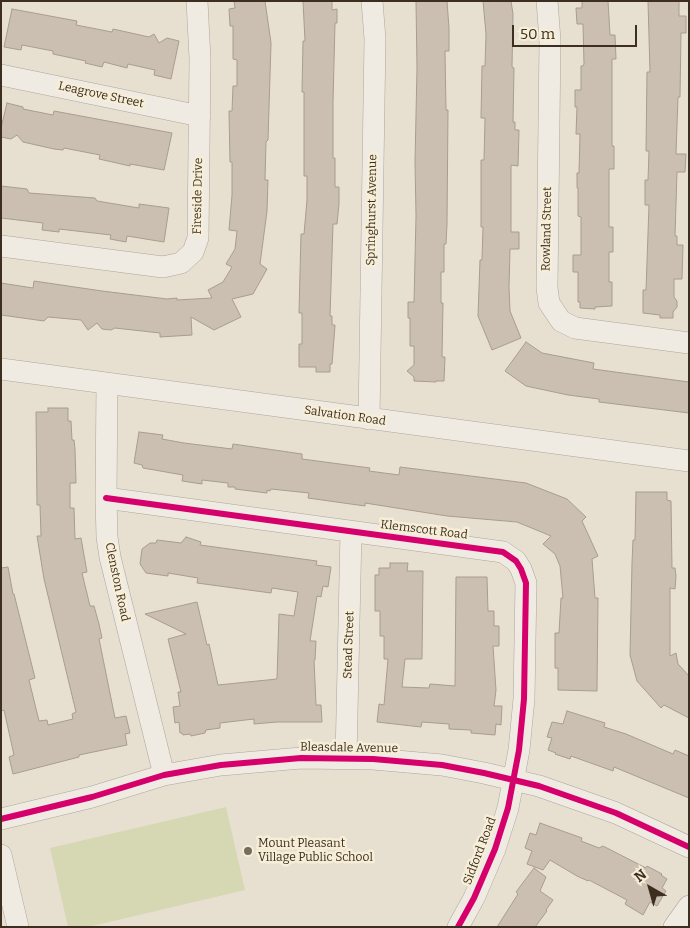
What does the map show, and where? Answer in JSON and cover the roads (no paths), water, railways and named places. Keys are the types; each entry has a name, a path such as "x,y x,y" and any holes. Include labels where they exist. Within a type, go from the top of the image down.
{"street":[{"name":"Fireside Drive","path":"1,246 163,267 181,263 193,252 198,238 200,116 197,1"},
{"name":"Springhurst Avenue","path":"369,419 375,39 372,1"},
{"name":"Rowland Street","path":"548,1 550,40 547,288 549,303 561,321 571,327 689,343"},
{"name":"Leagrove Street","path":"1,75 200,116"},
{"name":"Salvation Road","path":"1,369 689,461"},
{"name":"Clenston Road","path":"107,384 106,528 110,557 164,776"},
{"name":"Klemscott Road","path":"106,498 503,552 516,561 526,583 522,724 513,780"},
{"name":"Stead Street","path":"346,758 351,532"},
{"name":"Bleasdale Avenue","path":"1,818 92,797 164,776 221,765 260,760 346,758 425,763 513,780 564,794 616,813 689,847"},
{"name":"Sidford Road","path":"458,927 495,849 508,808 513,780"},
{"path":"1,855 18,927"},
{"path":"674,927 689,906"}],"place":[{"name":"Mount Pleasant Village Public School","path":"248,851"}]}
